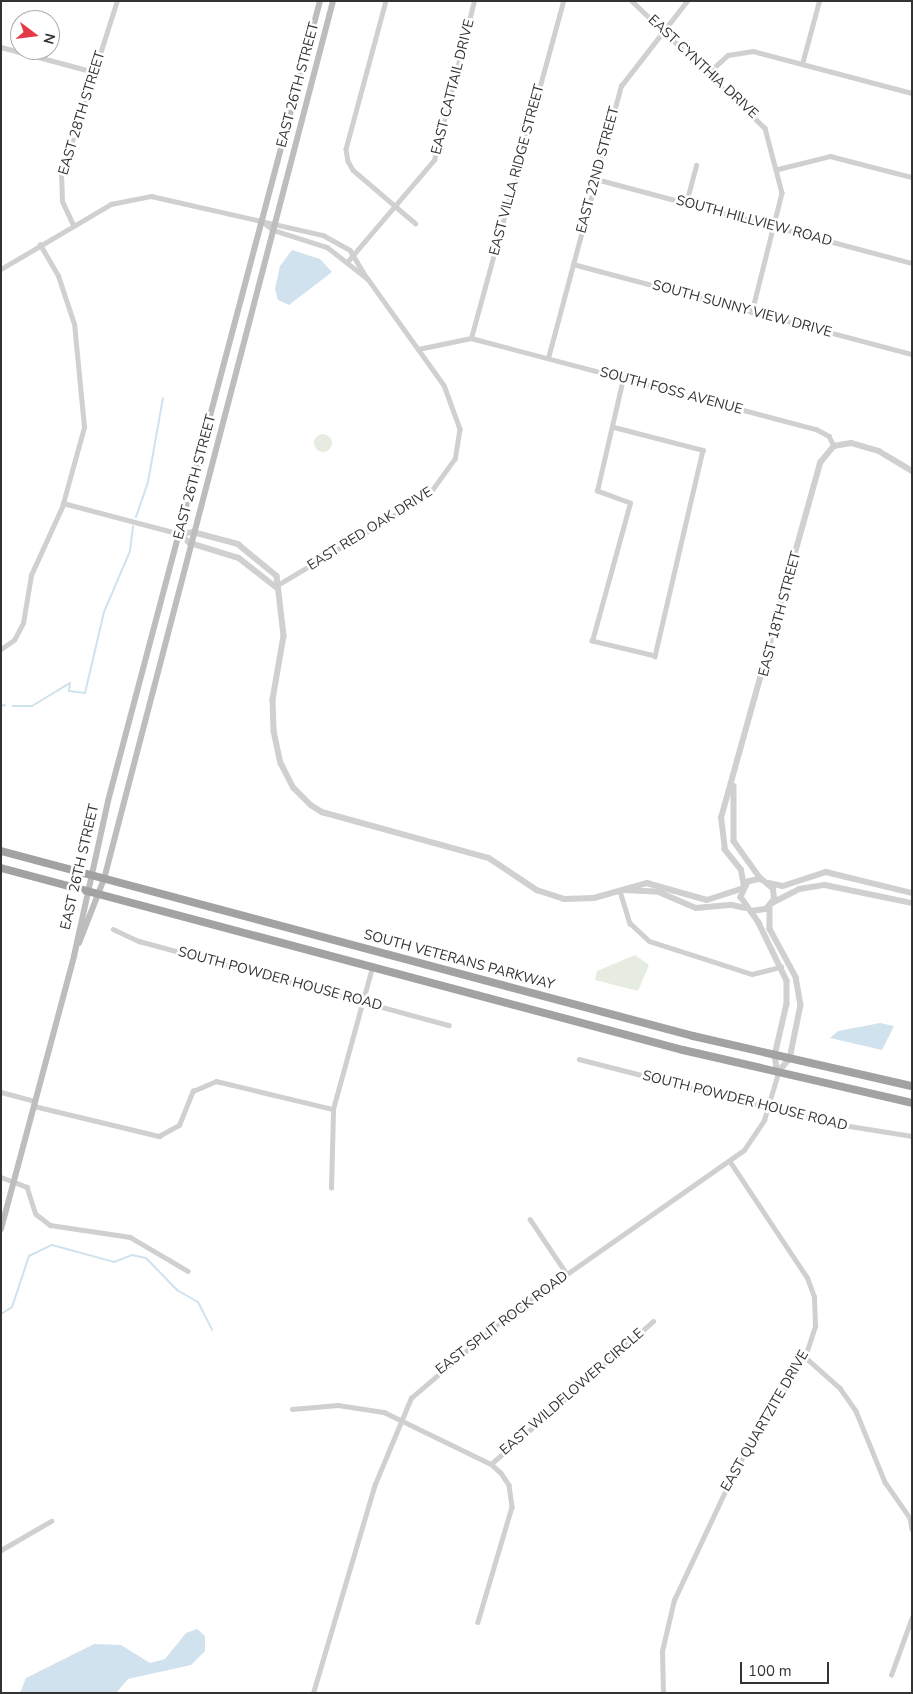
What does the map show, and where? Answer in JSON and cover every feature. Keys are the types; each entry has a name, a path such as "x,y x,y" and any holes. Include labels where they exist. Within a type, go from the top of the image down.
{"highway":[{"name":"SOUTH VETERANS PARKWAY","path":"1,851 775,1056 912,1086"},
{"name":"SOUTH VETERANS PARKWAY","path":"1,868 778,1074 912,1103"}],"main road":[{"name":"EAST 26TH STREET","path":"1,1229 74,956 89,874 320,1"},
{"name":"EAST 26TH STREET","path":"74,956 104,878 333,1"}],"street":[{"name":"EAST 28TH STREET","path":"73,225 62,201 61,176 117,1"},
{"path":"386,1 346,149 353,170 415,223"},
{"name":"EAST CATTAIL DRIVE","path":"348,261 434,160 474,1"},
{"name":"EAST VILLA RIDGE STREET","path":"471,338 563,1"},
{"name":"EAST CYNTHIA DRIVE","path":"632,1 758,119 778,169 782,193 775,227 752,312"},
{"name":"EAST 22ND STREET","path":"548,358 621,86 687,1"},
{"path":"802,64 819,1"},
{"path":"1,47 94,72"},
{"path":"709,72 739,51 802,64 912,92"},
{"path":"778,169 830,156 912,177"},
{"path":"686,203 696,165"},
{"name":"SOUTH HILLVIEW ROAD","path":"596,179 912,263"},
{"path":"1,269 73,225 112,204 151,196 262,221"},
{"name":"EAST RED OAK DRIVE","path":"262,221 275,221 323,234 354,254 368,279 450,394 458,418 460,441 447,475 424,499 276,587"},
{"name":"EAST RED OAK DRIVE","path":"262,221 273,230 321,244 348,261 368,279"},
{"path":"1,649 20,631 31,574 63,503 82,435 84,399 71,314 58,276 40,246"},
{"name":"SOUTH SUNNY VIEW DRIVE","path":"573,264 912,354"},
{"name":"SOUTH FOSS AVENUE","path":"418,349 471,338 816,429 829,436 834,446"},
{"path":"614,427 704,450 655,656 592,641 630,503 597,491 614,427 623,378"},
{"path":"834,446 851,443 868,447 912,471"},
{"name":"EAST 18TH STREET","path":"775,1056 788,996 782,968 741,897 743,887 741,870 725,850 721,826 734,786 819,466 834,446"},
{"path":"63,503 180,534 193,532 252,552 277,576 276,587 285,615 284,636 273,700 274,731 294,788 311,805 328,814 489,858 554,897 584,900 621,891 636,884 657,884 707,900 761,879"},
{"path":"180,534 190,543 239,558 276,587"},
{"name":"EAST 18TH STREET","path":"734,786 734,841 761,879 769,883"},
{"path":"778,1074 790,1059 800,996 792,969 770,930 771,904 769,883 783,886 826,872 912,893"},
{"path":"621,891 659,892 696,908 732,904 749,910 771,904 820,885 903,900 912,904"},
{"path":"621,891 630,923 649,941 752,974 782,968"},
{"name":"SOUTH POWDER HOUSE ROAD","path":"112,929 139,941 449,1025"},
{"path":"331,1188 333,1109 372,967"},
{"name":"EAST SPLIT ROCK ROAD","path":"314,1693 331,1621 400,1418 416,1391 461,1350 567,1274 730,1162 755,1136 769,1109 778,1074 775,1056"},
{"name":"SOUTH POWDER HOUSE ROAD","path":"578,1059 769,1109 912,1136"},
{"path":"1,1092 35,1104 159,1136 179,1125 193,1091 216,1081 333,1109"},
{"name":"EAST QUARTZITE DRIVE","path":"663,1693 664,1635 674,1600 736,1468 805,1357 816,1314 812,1288 730,1162"},
{"path":"1,1177 14,1180 27,1187 36,1214 50,1224 130,1237 188,1271"},
{"path":"530,1219 567,1274"},
{"name":"EAST WILDFLOWER CIRCLE","path":"491,1464 653,1321"},
{"path":"805,1357 840,1388 856,1410 885,1482 910,1518 912,1529"},
{"path":"292,1409 338,1405 400,1418 491,1464 509,1484 512,1507 478,1622"},
{"path":"1,1550 51,1521"},
{"path":"891,1675 912,1617"}],"shaded area":[{"path":"323,434 329,437 332,443 329,449 323,452 317,449 314,443 317,437"},
{"path":"635,955 649,965 638,991 595,980 597,971"}],"water":[{"path":"292,250 320,259 332,272 289,305 278,300 275,289 280,266"},
{"path":"880,1023 894,1026 882,1050 830,1038 838,1031"},
{"path":"197,1629 205,1636 205,1651 191,1665 128,1679 116,1693 20,1693 26,1678 94,1644 121,1645 150,1663 165,1659 186,1633"}],"waterway":[{"path":"136,517 148,482 163,398"},
{"path":"13,706 32,706 70,683 69,691 85,693 104,612 130,551 133,526"},
{"path":"1,706 5,705"},
{"path":"1,1314 12,1307 29,1256 52,1245 114,1262 132,1255 146,1258 177,1290 198,1302 212,1330"}]}
